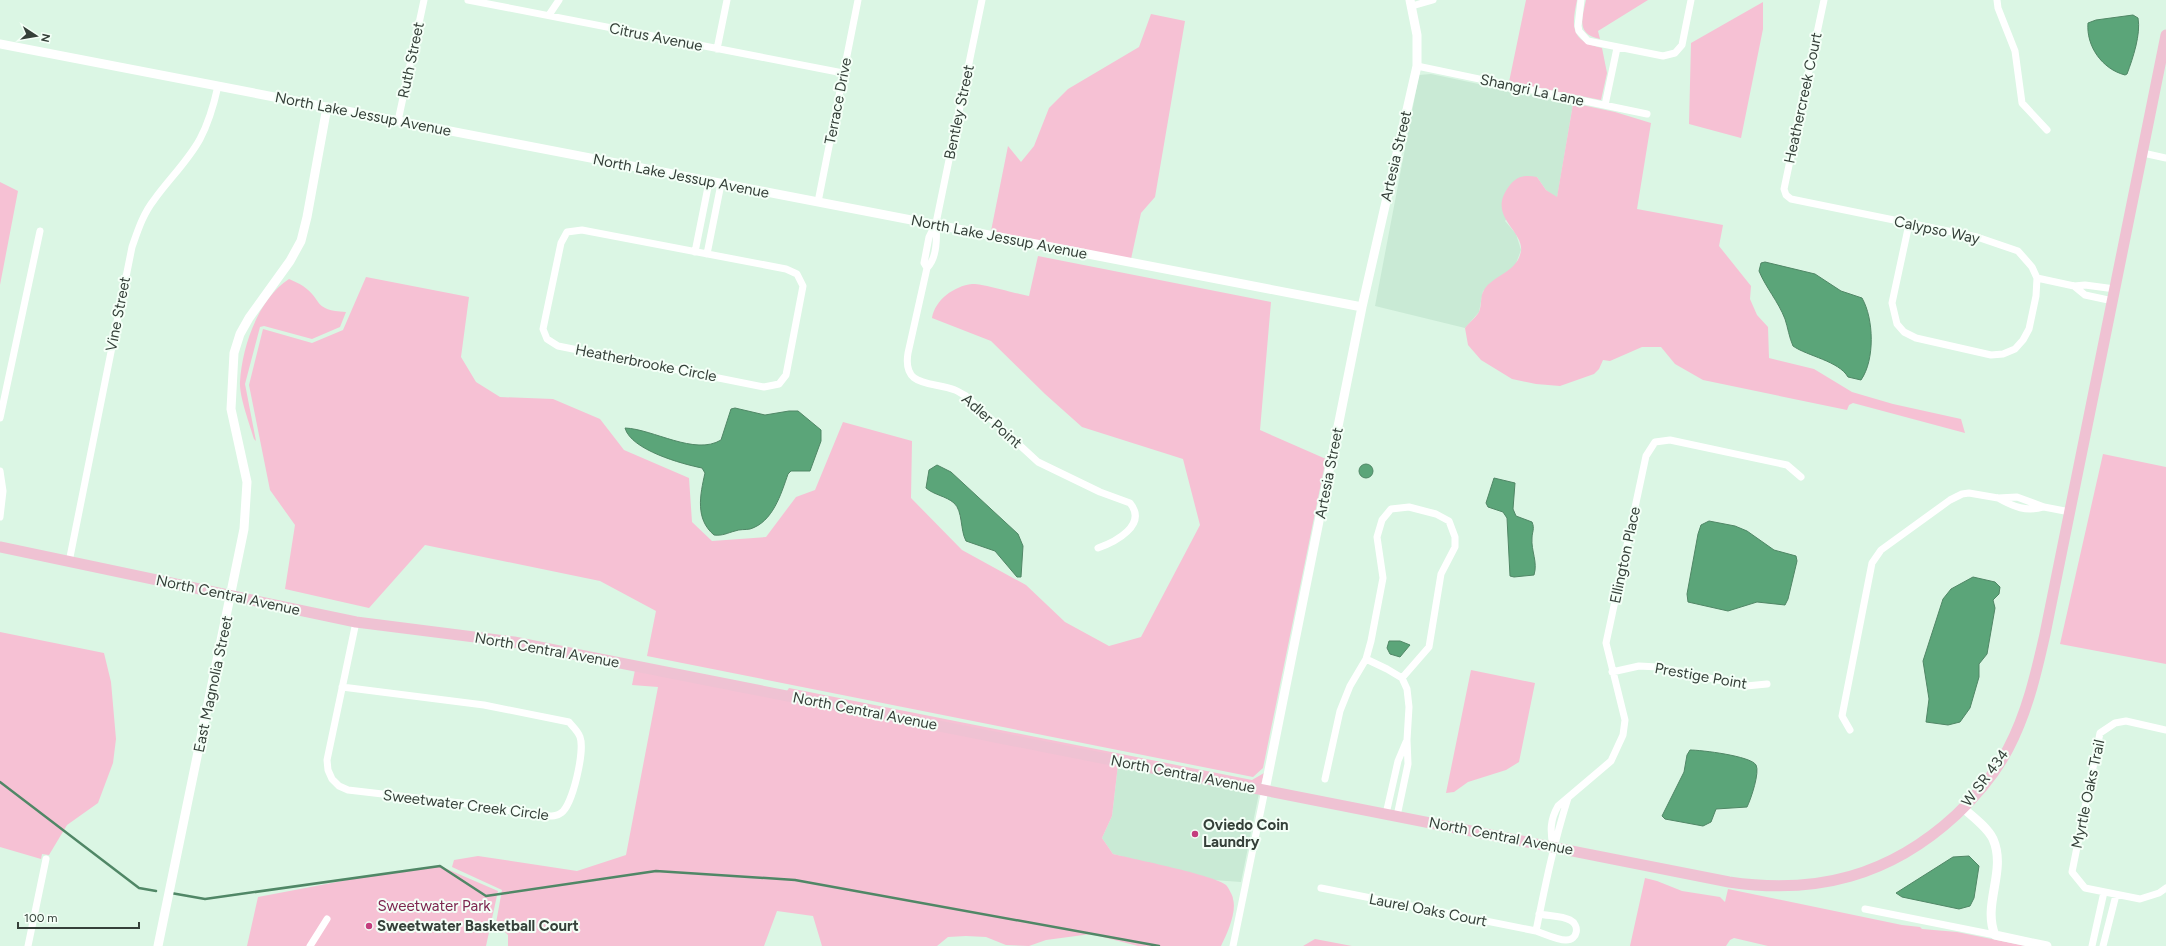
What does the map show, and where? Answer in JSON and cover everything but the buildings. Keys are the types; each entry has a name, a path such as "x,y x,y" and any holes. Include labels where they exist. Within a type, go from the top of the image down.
{"main road":[{"name":"W SR 434","path":"1729,882 1768,886 1814,884 1852,877 1891,862 1931,837 1963,808 1991,776 2007,750 2026,707 2044,640 2166,35"},
{"name":"North Central Avenue","path":"0,547 356,622 514,642 1553,846 1729,882"}],"street":[{"name":"Ruth Street","path":"398,121 424,0"},
{"name":"Citrus Avenue","path":"468,0 843,73"},
{"path":"549,15 559,0"},
{"path":"717,49 727,0"},
{"name":"Terrace Drive","path":"818,202 858,0"},
{"name":"Bentley Street","path":"936,223 982,0"},
{"path":"1411,3 1433,0"},
{"path":"1581,0 1577,20 1579,31 1588,41 1662,56 1675,53 1682,45 1691,0"},
{"name":"Heathercreek Court","path":"1786,195 1784,189 1824,0"},
{"path":"1997,0 1998,8 2015,51 2022,102 2034,118 2047,130"},
{"name":"Artesia Street","path":"1233,946 1362,307 1417,66 1417,35 1411,3"},
{"name":"North Lake Jessup Avenue","path":"0,44 708,182 936,223 1362,307"},
{"path":"1605,105 1617,48"},
{"name":"Shangri La Lane","path":"1417,66 1647,114"},
{"name":"Vine Street","path":"69,562 132,247 140,222 154,200 191,154 200,138 211,113 218,86"},
{"name":"East Magnolia Street","path":"158,946 231,596 247,505 247,482 230,409 234,353 240,334 249,318 290,261 301,241 308,217 327,107"},
{"path":"2143,153 2166,158"},
{"path":"694,252 708,182"},
{"path":"706,254 721,184"},
{"name":"Calypso Way","path":"1786,195 1791,199 1977,237 2018,251 2032,267 2037,278"},
{"path":"701,220 713,222"},
{"name":"Adler Point","path":"936,223 930,237 924,263 927,268 908,353 908,371 914,378 924,383 954,390 966,396 1038,462 1093,489 1130,503 1134,515 1130,530 1123,537 1098,548"},
{"path":"1910,224 1892,303 1897,324 1904,332 1916,338 1992,355 2010,352 2020,345 2029,329 2036,296 2037,278 2074,286 2085,285 2115,290"},
{"name":"Heatherbrooke Circle","path":"582,230 706,254 786,269 797,274 803,286 786,375 779,384 764,387 558,346 547,339 543,329 561,243 568,232 582,230"},
{"path":"0,418 40,231"},
{"path":"2074,286 2085,295 2113,301"},
{"name":"Ellington Place","path":"1553,846 1559,832 1568,798 1611,761 1619,747 1625,720 1606,643 1646,456 1655,442 1670,440 1787,465 1801,477"},
{"path":"0,471 3,491 0,517"},
{"path":"1850,730 1842,716 1872,563 1876,556 1950,500 1962,494 1998,498 2016,497 2044,507 2070,512"},
{"path":"1998,498 2014,508 2032,510 2044,507"},
{"path":"1324,779 1340,711 1350,686 1366,659 1383,578 1376,537 1382,520 1391,509 1409,507 1436,514 1449,521 1455,536 1455,547 1441,574 1430,647 1402,678"},
{"name":"Sweetwater Creek Circle","path":"342,687 484,706 569,722 576,730 580,738 581,749 569,806 561,813 553,816 543,816 460,803 360,792 339,786 330,775 327,760 342,687 356,622"},
{"path":"1366,659 1402,678 1406,689 1409,707 1407,740 1408,764 1392,815"},
{"name":"Prestige Point","path":"1612,672 1639,666 1658,667 1746,686 1766,684"},
{"name":"Myrtle Oaks Trail","path":"2166,730 2126,721 2115,723 2100,733 2072,872 2085,888 2116,895 2140,899 2159,893 2166,888"},
{"path":"1392,815 1398,761 1407,740"},
{"path":"1963,808 1985,828 1993,839 1996,850 1998,865 1990,913 1995,935"},
{"path":"1536,931 1553,846"},
{"path":"28,946 46,859"},
{"name":"Laurel Oaks Court","path":"1321,888 1536,931 1566,940 1572,939 1577,929 1575,923 1569,920 1539,914"},
{"path":"2092,946 2104,892"},
{"path":"2103,946 2116,895"},
{"path":"1866,909 2046,946"},
{"path":"310,946 327,919"},
{"path":"2098,922 2108,925"}],"shaded area":[{"path":"2133,15 2138,18 2139,24 2137,39 2132,61 2127,74 2125,75 2109,68 2097,55 2090,40 2088,23 2096,20"},
{"path":"1431,74 1573,104 1557,198 1546,190 1537,177 1505,221 1516,234 1521,250 1515,266 1483,291 1479,312 1465,328 1375,306 1419,75"},
{"path":"1765,262 1815,274 1841,291 1862,298 1869,317 1871,328 1871,351 1866,372 1861,380 1848,377 1844,371 1838,367 1793,346 1782,312 1759,271 1761,263"},
{"path":"735,408 765,415 798,411 821,430 821,441 810,471 791,471 788,474 775,506 765,520 750,529 739,530 722,535 714,535 708,529 701,514 700,506 705,473 702,468 658,455 637,443 629,436 625,428 636,429 687,443 699,445 711,444 721,440 731,409"},
{"path":"1363,464 1369,464 1373,468 1373,474 1369,478 1363,478 1359,474 1359,468"},
{"path":"937,465 951,472 1018,534 1023,546 1021,577 1017,577 995,551 966,541 957,506 951,501 926,488 929,470"},
{"path":"1494,478 1515,483 1513,509 1516,516 1532,522 1533,524 1532,543 1535,566 1534,575 1510,576 1507,518 1503,512 1488,507 1486,503"},
{"path":"1709,521 1735,526 1747,531 1774,550 1796,556 1797,561 1788,599 1785,605 1757,602 1728,611 1688,602 1687,594 1698,534 1701,525"},
{"path":"1973,577 1995,582 2000,587 1999,594 1993,600 1995,608 1987,654 1979,664 1979,677 1970,708 1960,722 1948,725 1926,722 1929,699 1923,661 1943,599 1951,589"},
{"path":"1389,641 1400,641 1410,645 1400,657 1390,654 1387,648"},
{"path":"1690,750 1736,756 1756,765 1756,779 1747,807 1716,809 1711,822 1703,826 1665,819 1662,816 1684,772 1687,755"},
{"path":"1118,765 1259,793 1241,882 1213,880 1113,854 1102,838 1112,816"},
{"path":"1969,856 1979,866 1974,898 1970,906 1959,909 1902,897 1896,893 1953,857"}],"green space":[{"path":"1526,0 1577,0 1574,18 1576,32 1584,41 1602,48 1607,73 1601,100 1509,82"},
{"path":"1586,0 1648,0 1598,31 1600,39 1592,37 1587,33 1582,25"},
{"path":"1763,2 1763,29 1741,138 1689,124 1691,43"},
{"path":"1151,14 1185,21 1155,197 1141,213 1131,259 991,231 1008,146 1021,162 1034,146 1049,108 1068,89 1139,47"},
{"path":"1563,101 1615,112 1651,123 1637,209 1723,225 1719,246 1751,286 1750,299 1757,315 1768,327 1769,358 1814,369 1852,392 1893,404 1961,419 1965,433 1853,403 1849,405 1847,410 1703,380 1675,364 1661,347 1642,347 1610,361 1603,360 1599,369 1594,374 1560,386 1536,384 1512,379 1481,360 1468,345 1465,328 1479,312 1484,290 1493,280 1515,264 1521,251 1517,236 1503,214 1503,196 1516,179 1522,176 1529,176 1537,177 1546,190 1557,197 1573,104"},
{"path":"0,182 18,191 0,285"},
{"path":"1038,256 1271,302 1260,430 1326,459 1263,768 1253,777 647,656 656,611 600,581 425,545 369,608 285,589 295,525 270,490 249,385 263,329 312,343 343,330 366,277 469,297 461,357 476,382 500,397 553,399 600,419 624,450 689,478 692,522 712,541 766,537 796,497 815,490 843,422 912,441 911,498 962,550 1026,585 1065,622 1109,646 1141,637 1200,525 1183,459 1082,427 1045,394 991,341 932,318 937,305 946,295 965,285 983,285 1029,296"},
{"path":"289,279 303,286 323,307 335,311 346,312 340,327 312,339 264,326 260,327 245,384 256,441 254,439 241,395 241,368 248,339 260,311 278,288"},
{"path":"2103,454 2166,467 2166,664 2060,644"},
{"path":"0,632 104,653 111,682 116,739 113,763 98,803 67,825 49,855 42,854 41,859 0,847"},
{"path":"635,670 1118,765 1112,816 1102,838 1113,854 1190,872 1219,881 1226,885 1233,898 1234,910 1231,923 1221,946 1138,946 1091,934 1046,940 1029,946 1006,945 986,937 966,936 948,937 937,946 822,946 813,916 777,911 764,946 508,946 508,935 496,923 502,890 452,867 454,860 478,856 577,871 626,855 658,687 632,685"},
{"path":"1471,670 1535,683 1519,762 1506,770 1468,782 1454,792 1446,793"},
{"path":"789,688 1252,780 1264,773 1261,785 787,691"},
{"name":"Sweetwater Park","path":"440,866 498,891 486,946 247,946 258,897 363,877"},
{"path":"1645,878 1682,891 1720,897 1725,902 1728,889 1902,925 1920,927 1922,929 1957,932 2026,946 1768,946 1734,938 1730,940 1726,946 1630,946"},
{"path":"1315,939 1352,946 1303,946"}],"waterway":[{"path":"0,782 139,888 156,891"},
{"path":"171,893 205,899 440,866 486,896 656,871 795,880 1159,946"}],"place":[{"name":"Oviedo Coin Laundry","path":"1195,834"},
{"name":"Sweetwater Basketball Court","path":"369,926"}]}
